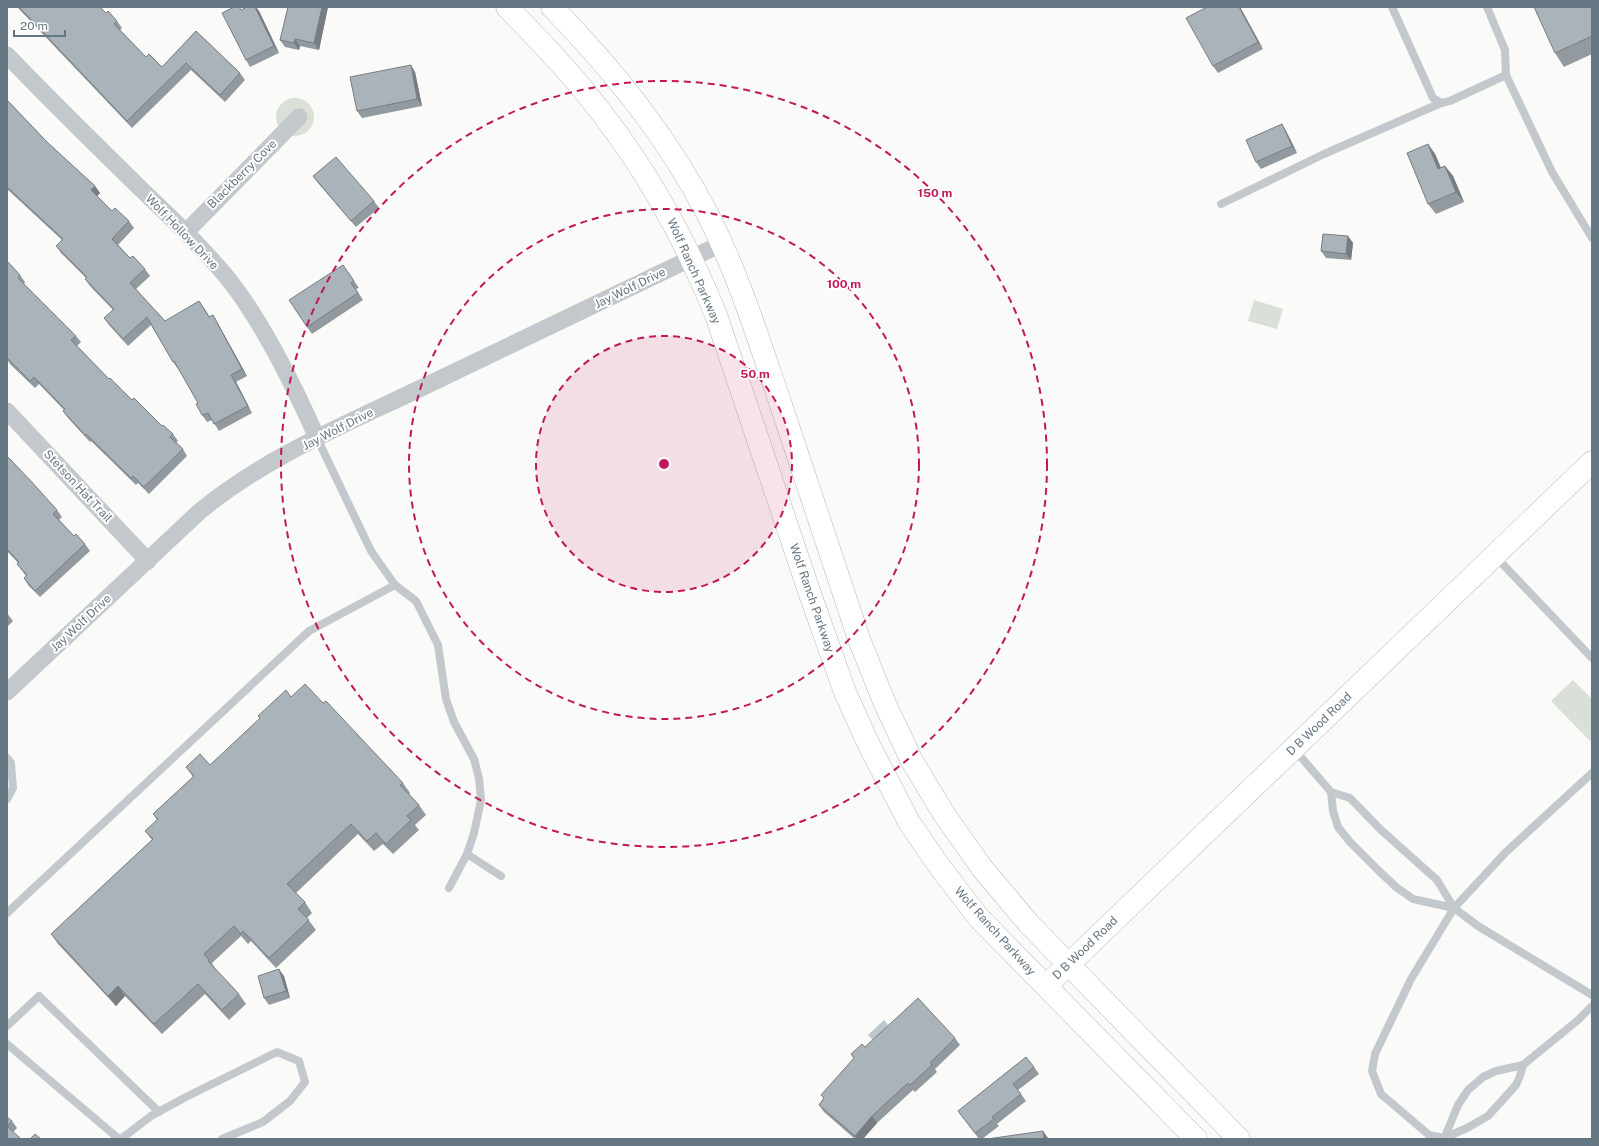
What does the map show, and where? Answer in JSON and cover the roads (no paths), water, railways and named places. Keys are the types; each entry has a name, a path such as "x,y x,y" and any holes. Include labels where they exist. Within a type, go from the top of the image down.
{"street":[{"name":"Wolf Ranch Parkway","path":"507,7 571,75 622,140 657,193 691,258 716,315 834,664 868,743 909,822 939,866 979,918 1196,1139"},
{"path":"552,7 602,60 640,107 674,158 707,215 721,244 754,326 860,638 898,733 928,789 972,855 1024,919 1239,1139"},
{"name":"Wolf Hollow Drive","path":"7,56 49,99 186,232 235,288 254,315 270,342 317,438"},
{"name":"Blackberry Cove","path":"186,232 299,117"},
{"name":"Jay Wolf Drive","path":"7,692 199,512 227,490 253,473 317,438 721,244"},
{"name":"Stetson Hat Trail","path":"7,411 148,561"},
{"name":"D B Wood Road","path":"1046,986 1592,462"}],"lane":[{"path":"1392,7 1433,98 1441,103"},
{"path":"1486,7 1506,50 1506,74 1552,172 1592,238"},
{"path":"1221,204 1324,154 1441,103 1450,101 1506,74"},
{"path":"317,438 371,551 396,585 416,601 438,645 446,699 454,722 474,758 479,778 481,800 474,833 467,854 449,888"},
{"path":"1495,555 1592,658"},
{"path":"7,913 309,631 396,585"},
{"path":"1294,748 1331,792 1350,798 1360,806 1380,829 1437,880 1454,908 1478,926 1592,995"},
{"path":"7,758 11,763 13,788 7,799"},
{"path":"1523,1065 1516,1085 1488,1116 1467,1128 1444,1138 1429,1135 1381,1094 1372,1070 1375,1054 1411,979 1454,908 1506,852 1592,773"},
{"path":"1331,792 1333,811 1338,827 1350,842 1379,871 1396,887 1413,899 1454,908"},
{"path":"467,854 501,876"},
{"path":"7,1026 40,996 159,1112"},
{"path":"1444,1138 1458,1105 1468,1090 1483,1077 1496,1071 1523,1065 1578,1020 1592,1006"},
{"path":"7,1044 120,1139 159,1112 186,1097 277,1052 299,1061 305,1082 290,1101 263,1122 222,1139"}]}
